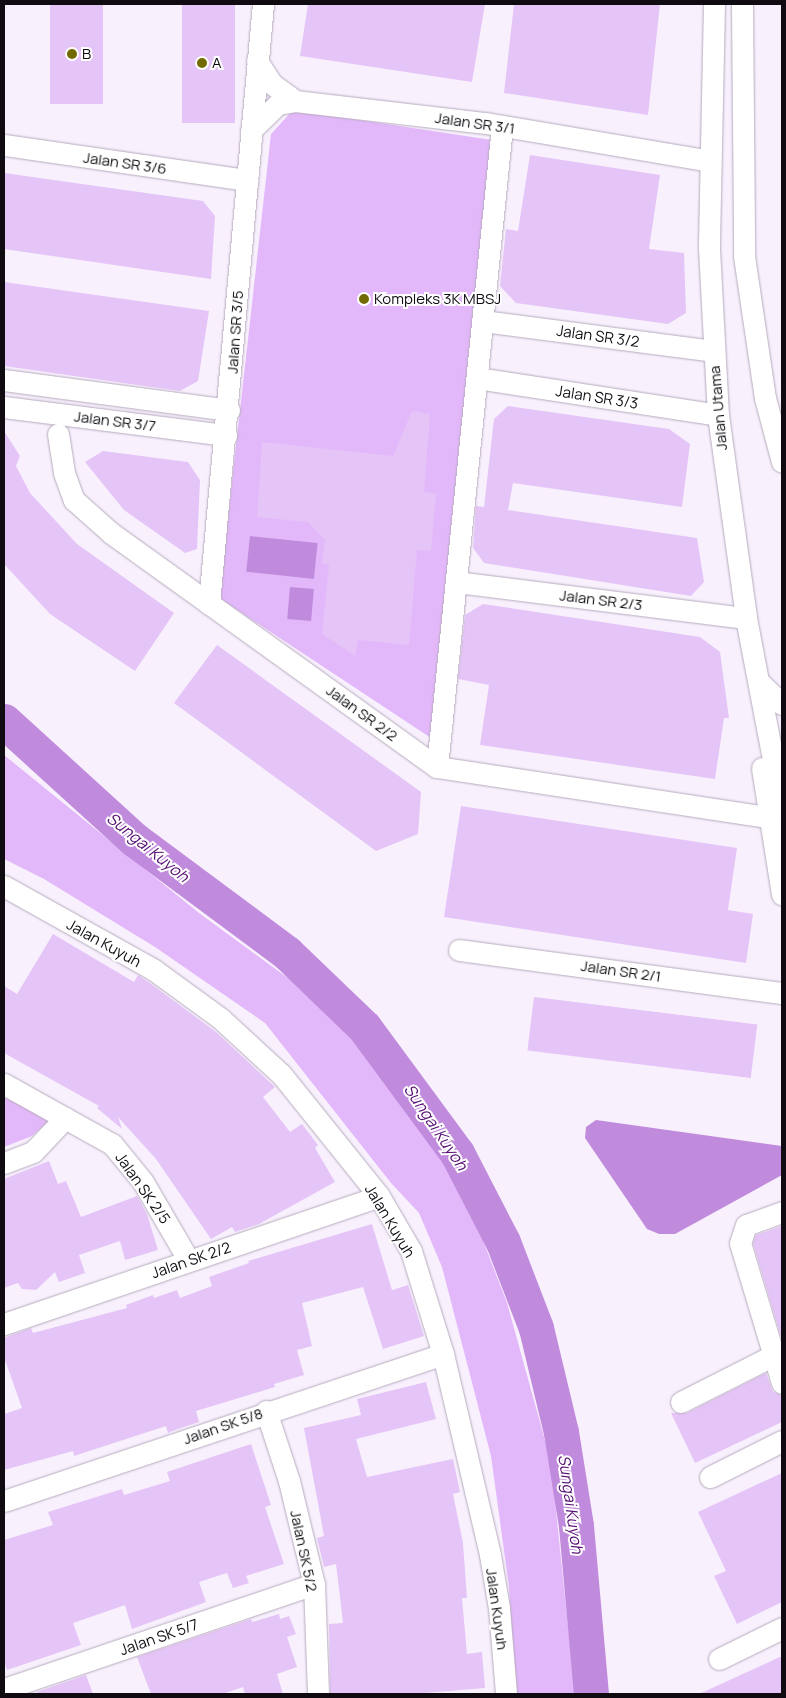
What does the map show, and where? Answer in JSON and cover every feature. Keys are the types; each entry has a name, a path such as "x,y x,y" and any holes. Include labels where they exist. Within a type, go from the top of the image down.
{"street":[{"name":"Jalan SR 3/5","path":"210,604 229,410 263,4"},
{"name":"Jalan Utama","path":"714,4 710,161 713,352 718,415 746,618 761,684 757,724 775,812 782,894"},
{"path":"742,4 744,256 765,398 782,462"},
{"name":"Jalan SR 3/1","path":"257,61 272,84 295,101 502,126 710,161"},
{"path":"251,130 278,104 295,101"},
{"path":"438,768 502,126"},
{"name":"Jalan SR 3/6","path":"4,145 247,180"},
{"name":"Jalan SR 3/2","path":"483,321 713,352"},
{"name":"Jalan SR 3/3","path":"477,378 718,415"},
{"path":"4,380 229,410"},
{"name":"Jalan SR 3/7","path":"4,407 226,435"},
{"name":"Jalan SR 2/2","path":"58,434 64,473 74,500 111,533 438,768 775,812"},
{"name":"Jalan SR 2/3","path":"456,582 746,618"},
{"path":"761,684 782,704"},
{"name":"Jalan Kuyuh","path":"4,886 154,970 220,1018 281,1074 379,1196 411,1251 444,1354 490,1555 499,1608 506,1694"},
{"name":"Jalan SR 2/1","path":"459,950 782,994"},
{"name":"Jalan SK 2/5","path":"4,1084 112,1144 142,1182 190,1261"},
{"path":"4,1163 34,1152 65,1118"},
{"name":"Jalan SK 2/2","path":"4,1324 379,1196"},
{"path":"782,1212 746,1225 740,1243 782,1383"},
{"name":"Jalan SK 5/8","path":"4,1501 266,1411 444,1354"},
{"path":"681,1402 774,1355"},
{"name":"Jalan SK 5/2","path":"266,1411 289,1481 314,1584 318,1694"},
{"path":"710,1477 782,1441"},
{"name":"Jalan SK 5/7","path":"4,1690 314,1584"},
{"path":"719,1659 782,1628"}],"shaded area":[{"name":"Kompleks 3K MBSJ","path":"293,110 492,140 431,738 219,598 271,134"},
{"path":"250,536 318,543 314,579 246,572"},
{"path":"290,587 314,589 311,621 287,619"},
{"path":"4,755 199,913 307,992 375,1057 458,1175 507,1303 551,1462 575,1694 515,1694 509,1587 491,1456 442,1267 419,1213 391,1183 265,1023 155,947 44,879 4,859"},
{"path":"4,1092 51,1119 32,1136 4,1147"},
{"path":"596,1120 782,1146 782,1175 675,1234 659,1234 647,1229 585,1138 586,1127"}],"building":[{"name":"B","path":"50,4 103,4 103,104 50,104"},
{"name":"A","path":"182,4 235,4 235,123 182,123"},
{"path":"308,4 485,4 472,82 300,56"},
{"path":"514,4 660,4 648,115 504,93"},
{"path":"530,155 660,175 649,249 684,253 686,313 668,324 516,303 500,286 506,229 518,231"},
{"path":"4,173 203,201 215,216 211,279 4,249"},
{"path":"4,282 209,311 198,381 180,391 4,366"},
{"path":"508,406 669,429 690,444 682,507 513,483 508,510 697,538 704,582 691,596 484,563 473,548 476,506 484,507 494,419"},
{"path":"412,411 430,414 424,492 436,494 431,551 417,550 409,645 358,640 355,656 322,634 329,565 322,564 325,540 308,522 257,517 262,442 393,456"},
{"path":"4,431 20,456 16,466 30,493 77,544 174,613 135,671 50,614 4,564"},
{"path":"103,451 188,462 200,480 197,549 185,553 124,510 85,462"},
{"path":"483,604 700,637 720,652 729,718 724,718 715,779 480,745 489,685 458,679 465,615"},
{"path":"217,645 421,792 418,834 376,851 174,703"},
{"path":"461,806 737,848 728,910 753,914 746,963 444,917"},
{"path":"53,934 134,982 138,975 216,1032 275,1087 263,1097 290,1132 302,1124 318,1145 315,1148 335,1182 259,1224 235,1232 232,1227 211,1239 156,1159 118,1117 122,1129 97,1108 99,1106 4,1053 4,986 17,994"},
{"path":"534,997 757,1024 751,1078 527,1051"},
{"path":"49,1161 58,1184 66,1181 81,1217 137,1196 147,1214 158,1250 125,1260 120,1241 79,1255 85,1273 59,1282 55,1272 36,1290 22,1289 18,1283 4,1288 4,1179"},
{"path":"372,1224 392,1290 408,1285 424,1336 383,1349 363,1287 302,1303 312,1346 297,1350 304,1375 274,1384 275,1387 196,1411 199,1422 168,1433 166,1426 74,1456 73,1451 4,1470 4,1414 22,1408 4,1357 4,1338 31,1328 33,1333 127,1308 126,1305 153,1295 154,1298 177,1290 180,1298 212,1286 209,1277 249,1263 248,1261"},
{"path":"782,1226 782,1340 753,1243 756,1235"},
{"path":"766,1373 773,1392 782,1395 782,1422 695,1463 671,1413 687,1413"},
{"path":"426,1382 436,1419 356,1439 367,1477 453,1459 460,1492 453,1494 463,1543 467,1598 462,1598 467,1654 482,1652 485,1688 413,1694 330,1694 329,1624 343,1623 336,1564 324,1567 317,1538 324,1536 304,1428 361,1415 357,1399"},
{"path":"251,1444 271,1505 265,1507 284,1564 246,1576 249,1583 233,1588 227,1573 199,1582 206,1602 132,1629 125,1605 73,1623 81,1645 7,1670 4,1661 4,1540 53,1525 48,1512 122,1489 124,1495 170,1481 167,1472"},
{"path":"782,1473 782,1602 737,1624 714,1576 726,1571 698,1512"},
{"path":"279,1614 280,1619 289,1616 296,1634 287,1637 297,1667 277,1674 283,1694 245,1694 243,1687 223,1694 151,1694 137,1657 251,1619 252,1622"},
{"path":"782,1656 782,1694 699,1694 756,1668"},
{"path":"86,1675 93,1694 37,1694 37,1692"}],"waterway":[{"name":"Sungai Kuyoh","path":"4,721 135,840 287,953 364,1027 457,1153 503,1242 536,1328 561,1432 576,1526 591,1694"}],"place":[{"name":"B","path":"72,54"},
{"name":"A","path":"202,63"},
{"name":"Kompleks 3K MBSJ","path":"364,299"}]}
